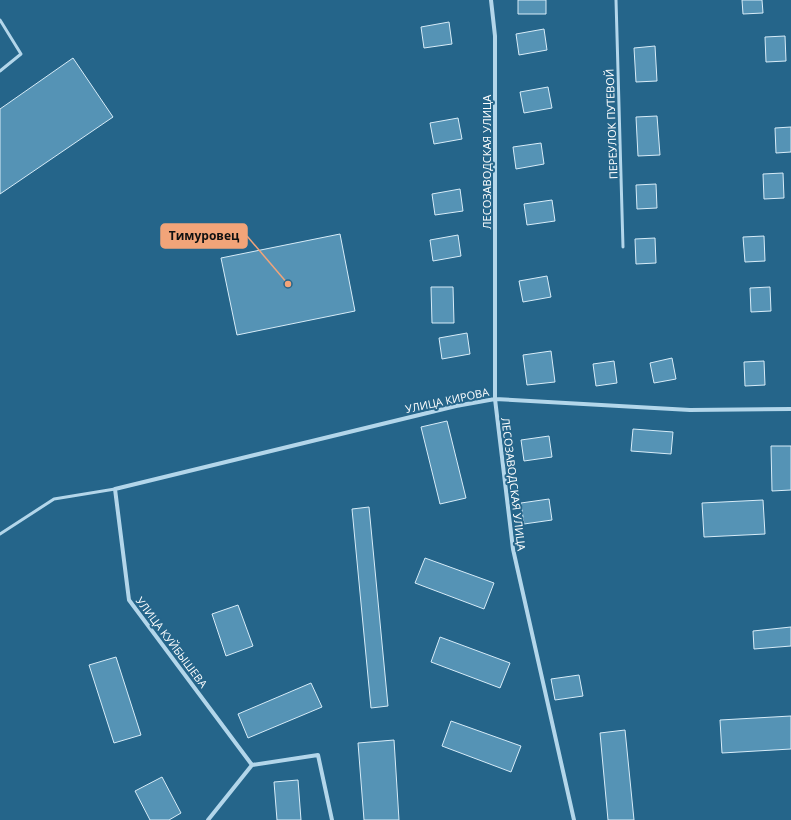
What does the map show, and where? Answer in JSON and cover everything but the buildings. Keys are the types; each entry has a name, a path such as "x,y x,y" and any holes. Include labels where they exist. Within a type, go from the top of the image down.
{"street":[{"name":"ЛЕСОЗАВОДСКАЯ УЛИЦА","path":"491,0 495,36 495,399 512,549 574,820"},
{"name":"УЛИЦА КИРОВА","path":"115,489 456,406 495,399 690,410 791,409"},
{"name":"УЛИЦА КУЙБЫШЕВА","path":"115,489 129,600 252,765"},
{"path":"208,820 252,765 318,755 332,820"}],"lane":[{"name":"ПЕРЕУЛОК ПУТЕВОЙ","path":"616,0 624,247"},
{"path":"0,20 21,54 0,71"},
{"path":"0,534 54,499 115,489"}],"place":[{"name":"Тимуровец","path":"288,284"}]}
